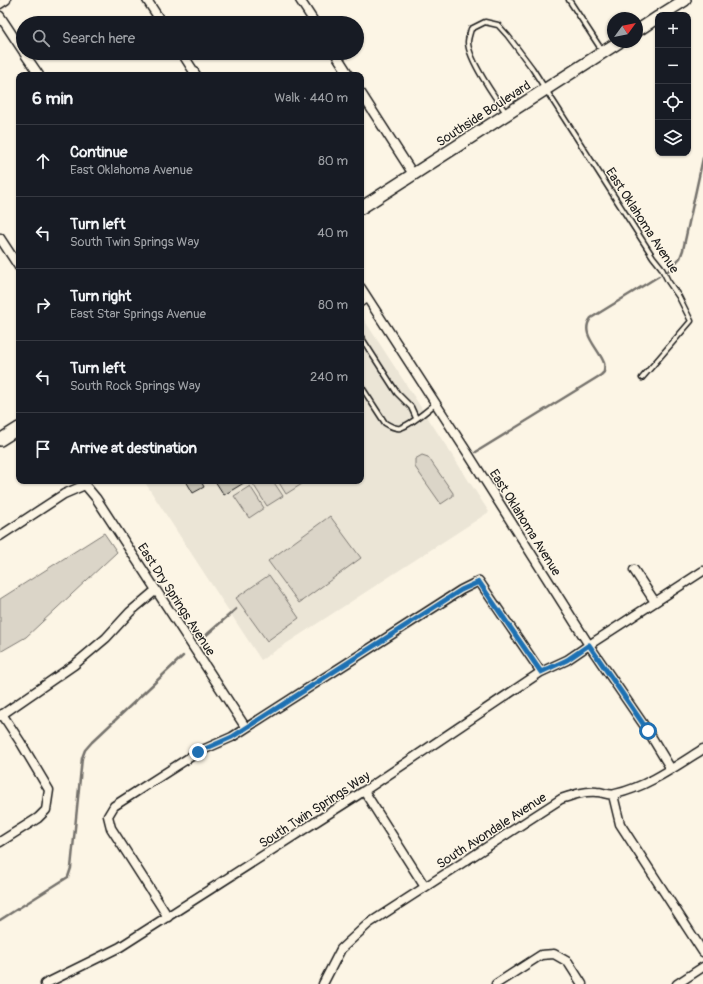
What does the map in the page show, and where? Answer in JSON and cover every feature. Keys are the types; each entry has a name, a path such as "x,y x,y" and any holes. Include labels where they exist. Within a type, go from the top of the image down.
{"main road":[{"path":"666,12 685,0"},
{"path":"643,27 655,19"},
{"name":"Southside Boulevard","path":"364,206 609,48"},
{"path":"0,440 16,430"}],"street":[{"path":"0,4 6,0"},
{"path":"147,0 157,16"},
{"path":"300,0 310,16"},
{"path":"0,16 16,40"},
{"path":"29,60 37,72"},
{"path":"186,60 194,72"},
{"path":"339,60 347,72"},
{"path":"364,98 413,174"},
{"path":"0,238 16,262"},
{"name":"East Oklahoma Avenue","path":"365,302 436,404 589,645 648,731 671,769"},
{"name":"East Dry Springs Avenue","path":"0,536 64,494 85,485 96,498 246,728"},
{"path":"634,570 655,602"},
{"name":"South Twin Springs Way","path":"45,984 120,947 168,917 364,791 541,672 567,660 703,571"},
{"path":"168,917 111,828 108,816 114,806 198,752 232,737 461,590 479,582 541,672"},
{"path":"0,842 38,818 46,810 48,790 21,743 1,715 74,665 106,638 130,612 156,590"},
{"name":"South Avondale Avenue","path":"323,984 342,949 368,924 561,799 578,793 598,792 613,795 638,788 703,748"},
{"path":"364,791 425,887"},
{"path":"613,795 620,824 703,952"},
{"path":"496,984 540,955 554,954 568,962 582,984"},
{"path":"677,984 703,967"}],"lane":[{"path":"568,0 603,52"},
{"path":"507,114 473,59 468,42 471,29 485,22 498,25 532,68 546,90"},
{"name":"East Oklahoma Avenue","path":"546,90 661,267 691,321 642,378"},
{"path":"364,342 397,393 411,407 416,418"},
{"path":"364,391 382,419 390,426 395,428 400,428 422,415 436,404"}],"shaded area":[{"path":"364,320 489,512 261,660 146,484 364,484"},
{"path":"422,455 428,457 453,493 453,496 441,504 415,467 415,459"},
{"path":"253,484 275,484 283,496 267,506"},
{"path":"280,484 302,484 286,494"},
{"path":"250,486 264,508 249,518 234,496"},
{"path":"330,516 361,558 299,603 268,561"},
{"path":"104,533 117,552 26,637 0,652 0,599"},
{"path":"269,575 299,618 267,641 236,598"}],"building":[{"path":"188,484 202,484 204,487 193,493"},
{"path":"217,484 242,484 224,495"}],"waterway":[{"path":"668,271 680,258 683,250 703,158"},
{"path":"476,452 601,375 604,372 604,363 602,357 591,341 587,330 591,318 659,276"},
{"path":"203,638 236,609"},
{"path":"0,920 68,877 71,868 82,758 85,750 183,656"}],"route":[{"path":"198,752 232,737 461,590 479,582 541,672 567,660 589,645 648,731"}]}
